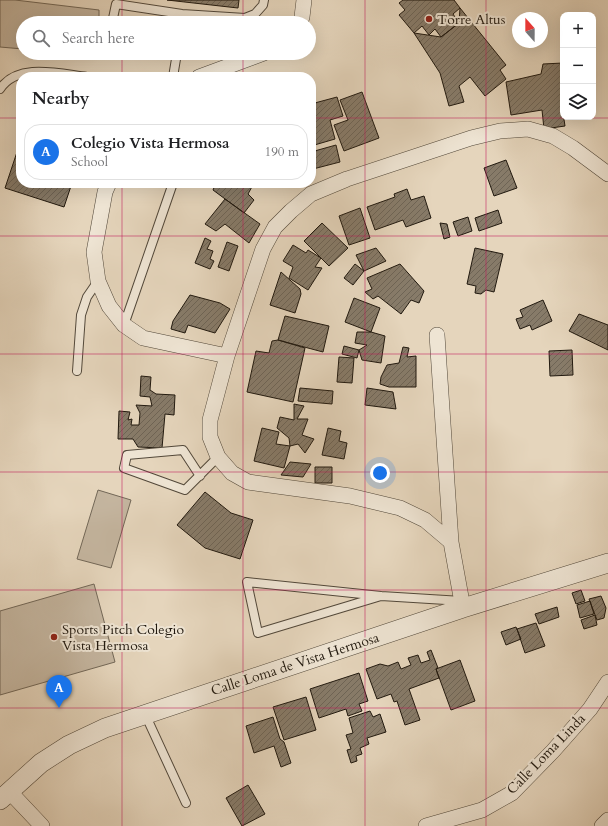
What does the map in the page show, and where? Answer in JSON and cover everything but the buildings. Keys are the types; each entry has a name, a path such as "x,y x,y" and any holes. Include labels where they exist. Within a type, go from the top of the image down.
{"street":[{"path":"302,16 304,0"},
{"path":"213,72 245,60"},
{"path":"452,542 425,520 400,508 350,496 248,482 232,473 218,457 210,437 210,420 227,356 263,249 275,227 311,194 347,179 471,138 500,131 528,129 553,136 573,148 608,174"},
{"path":"107,188 94,252 98,281 109,306 124,326 143,338 227,356"},
{"path":"436,335 452,542 463,605"},
{"name":"Calle Loma de Vista Hermosa","path":"5,795 41,763 69,745 105,728 463,605 608,563"},
{"name":"Calle Loma Linda","path":"426,826 482,810 512,793 559,745 590,709 608,682"},
{"path":"5,795 42,826"},
{"path":"602,826 608,820"}],"lane":[{"path":"250,16 255,14 263,4 264,0"},
{"path":"113,16 116,4 182,14 214,16"},
{"path":"174,72 176,60"},
{"path":"0,89 4,84 16,76"},
{"path":"124,326 171,188"},
{"path":"78,371 81,315 87,297 98,281"},
{"path":"200,476 183,450 127,455 124,468 185,490 200,476 218,457"},
{"path":"380,596 258,632 247,582 278,586 380,596 463,605"},
{"path":"145,714 186,803"}],"shaded area":[{"path":"0,0 15,0 99,10 99,16 16,16 16,48 0,47"},
{"path":"98,490 131,500 111,568 77,559"},
{"name":"Sports Pitch Colegio Vista Hermosa","path":"94,584 115,662 0,695 0,611"}],"place":[{"name":"Torre Altus","path":"429,19"},
{"name":"Sports Pitch Colegio Vista Hermosa","path":"54,637"},
{"name":"Colegio Vista Hermosa","path":"59,708"}]}
